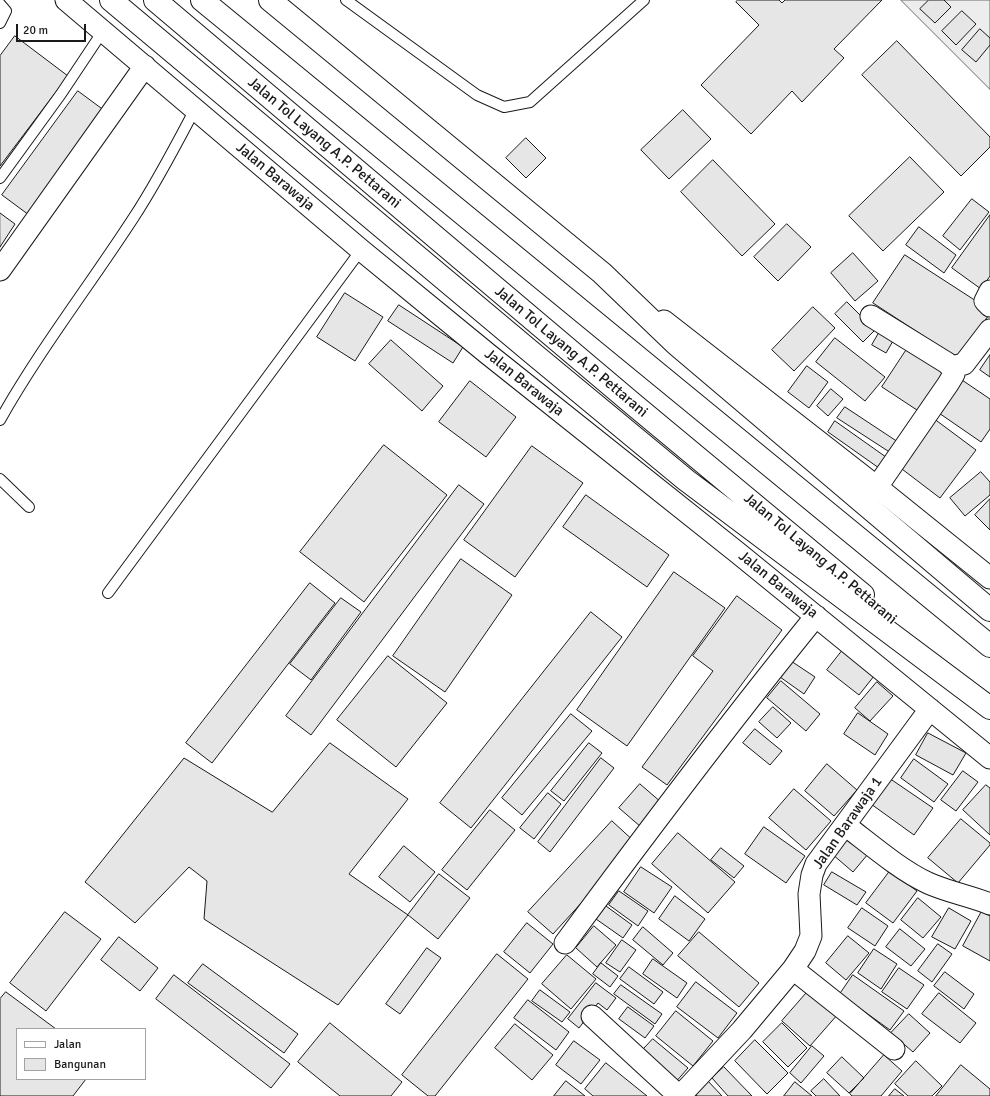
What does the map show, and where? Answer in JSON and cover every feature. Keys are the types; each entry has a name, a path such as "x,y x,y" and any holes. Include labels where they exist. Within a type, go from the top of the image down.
{"highway":[{"path":"111,0 686,480 990,708"},
{"name":"Jalan Tol Layang A.P. Pettarani","path":"155,0 633,404 990,700"},
{"path":"202,0 990,646"},
{"path":"270,0 602,273 676,344 990,610"}],"street":[{"name":"Jalan Barawaja","path":"66,0 361,250 990,758"},
{"path":"0,270 145,66"},
{"path":"602,273 990,578"},
{"path":"990,291 985,301 990,306"},
{"path":"871,316 951,367 954,374 953,378 876,487"},
{"path":"951,367 964,364 990,330"},
{"path":"565,943 738,712 816,616"},
{"name":"Jalan Barawaja 1","path":"680,1096 742,1030 793,969 805,951 811,936 809,894 812,875 816,864 930,709"},
{"path":"845,825 901,867 928,883 990,904"},
{"path":"793,969 894,1050"},
{"path":"592,1016 680,1096"}],"lane":[{"path":"346,0 477,95 504,107 530,102 644,0"},
{"path":"0,4 6,11 0,23"},
{"path":"0,178 61,94 103,31"},
{"path":"0,420 12,398 134,218 159,176 195,109"},
{"path":"108,593 361,250"},
{"path":"0,479 30,507"}],"shaded area":[{"path":"901,0 990,0 990,89"}],"building":[{"path":"738,0 779,0 782,3 785,0 882,0 834,49 844,58 802,102 792,91 751,134 701,85 759,25 736,2"},
{"path":"929,0 944,0 951,7 935,23 920,9"},
{"path":"962,11 976,24 956,45 942,31"},
{"path":"980,29 990,38 990,45 976,62 962,50"},
{"path":"15,36 68,76 0,166 0,56"},
{"path":"897,41 990,137 990,147 961,176 862,75"},
{"path":"78,91 105,111 29,215 2,195"},
{"path":"683,110 711,139 669,179 641,150"},
{"path":"526,138 546,158 526,178 506,158"},
{"path":"910,157 944,192 883,251 849,216"},
{"path":"713,160 775,224 742,256 681,192"},
{"path":"972,199 989,212 960,250 943,236"},
{"path":"0,213 15,224 0,247"},
{"path":"990,215 990,276 981,289 952,268"},
{"path":"787,224 811,247 778,281 754,257"},
{"path":"919,227 956,255 944,273 906,245"},
{"path":"853,253 878,281 855,301 831,273"},
{"path":"905,255 990,310 990,313 959,359 873,303"},
{"path":"345,293 383,317 355,361 317,337"},
{"path":"847,302 875,330 863,342 835,314"},
{"path":"399,305 463,347 453,363 388,321"},
{"path":"813,307 835,328 794,371 772,350"},
{"path":"883,326 897,334 886,353 872,345"},
{"path":"835,338 885,377 865,401 816,362"},
{"path":"391,340 443,386 422,411 369,364"},
{"path":"909,346 948,370 920,412 882,387"},
{"path":"990,355 990,377 980,370"},
{"path":"807,366 828,382 809,408 788,392"},
{"path":"959,378 990,399 990,429 981,442 936,411"},
{"path":"470,381 516,417 486,457 439,422"},
{"path":"831,389 843,399 828,416 817,406"},
{"path":"845,407 898,442 891,453 837,418"},
{"path":"933,418 976,450 940,498 898,466"},
{"path":"835,421 893,462 886,473 828,432"},
{"path":"384,445 447,495 364,602 300,552"},
{"path":"532,446 583,483 515,577 464,540"},
{"path":"981,472 990,482 990,495 965,516 950,498"},
{"path":"459,485 484,504 311,735 286,716"},
{"path":"586,495 669,555 647,587 563,527"},
{"path":"990,499 990,530 975,515"},
{"path":"461,559 512,595 445,692 393,656"},
{"path":"674,572 725,608 627,746 577,710"},
{"path":"310,583 335,603 212,763 186,743"},
{"path":"737,596 782,630 667,785 642,767 713,671 693,656"},
{"path":"341,598 361,612 311,680 290,664"},
{"path":"591,612 622,637 471,828 440,803"},
{"path":"842,651 874,676 859,695 827,670"},
{"path":"388,656 447,703 396,767 337,720"},
{"path":"791,661 815,677 804,694 780,677"},
{"path":"781,681 820,714 806,731 767,698"},
{"path":"877,682 893,696 870,721 855,708"},
{"path":"773,707 791,723 777,738 759,722"},
{"path":"858,713 888,734 875,755 844,734"},
{"path":"571,714 592,731 522,815 502,798"},
{"path":"755,729 782,751 770,765 743,743"},
{"path":"928,733 966,753 953,775 916,755"},
{"path":"330,743 408,799 349,874 408,915 338,1005 204,919 207,881 189,867 135,923 85,882 184,758 272,812"},
{"path":"589,743 602,753 564,801 551,791"},
{"path":"601,758 614,768 550,852 538,842"},
{"path":"914,759 948,784 934,802 901,778"},
{"path":"827,764 857,790 834,816 805,791"},
{"path":"963,771 978,782 956,811 941,800"},
{"path":"889,778 933,808 914,835 871,804"},
{"path":"640,784 662,803 641,827 619,808"},
{"path":"986,785 990,788 990,835 963,810"},
{"path":"794,789 831,821 806,850 769,818"},
{"path":"548,793 561,804 534,839 520,828"},
{"path":"490,810 515,830 467,890 442,870"},
{"path":"961,819 990,843 990,845 958,883 928,858"},
{"path":"612,821 636,843 553,934 528,912"},
{"path":"764,827 805,856 786,883 745,854"},
{"path":"678,833 735,882 708,913 652,864"},
{"path":"847,836 868,854 853,872 832,854"},
{"path":"404,846 435,872 410,902 379,877"},
{"path":"721,848 744,866 734,878 711,860"},
{"path":"641,867 672,887 654,913 624,892"},
{"path":"890,871 917,891 893,923 866,903"},
{"path":"832,872 866,892 857,905 824,885"},
{"path":"439,874 470,898 438,939 408,915"},
{"path":"619,891 648,911 638,926 609,905"},
{"path":"675,896 705,919 689,941 659,919"},
{"path":"918,898 941,917 923,938 901,920"},
{"path":"606,906 632,925 623,938 596,919"},
{"path":"862,908 888,926 875,946 848,928"},
{"path":"949,908 971,921 955,949 932,937"},
{"path":"982,911 990,916 990,961 963,946"},
{"path":"65,912 101,939 46,1011 10,983"},
{"path":"527,923 553,944 530,973 504,952"},
{"path":"594,926 616,945 597,967 576,948"},
{"path":"643,927 673,953 663,965 633,940"},
{"path":"900,929 925,949 911,966 886,947"},
{"path":"699,932 759,983 739,1007 678,956"},
{"path":"848,936 869,953 846,980 826,963"},
{"path":"119,937 158,968 140,991 101,960"},
{"path":"622,940 636,950 620,972 606,963"},
{"path":"938,944 952,954 932,982 918,971"},
{"path":"427,948 441,958 400,1014 386,1004"},
{"path":"874,949 897,964 881,989 858,973"},
{"path":"497,954 528,979 435,1096 428,1096 402,1075"},
{"path":"567,955 596,979 571,1009 542,984"},
{"path":"653,959 687,983 677,998 643,974"},
{"path":"601,963 618,976 610,987 593,974"},
{"path":"203,964 298,1034 284,1053 188,983"},
{"path":"629,967 663,992 654,1004 620,979"},
{"path":"899,968 924,985 907,1009 882,992"},
{"path":"945,972 974,994 964,1009 934,986"},
{"path":"174,975 290,1064 271,1088 156,999"},
{"path":"853,975 904,1011 890,1030 840,994"},
{"path":"696,982 737,1013 718,1038 677,1007"},
{"path":"596,983 616,998 607,1010 598,1003 579,1028 568,1019"},
{"path":"621,985 662,1014 655,1024 614,994"},
{"path":"810,989 838,1014 810,1046 782,1021"},
{"path":"540,990 570,1012 562,1022 532,1001"},
{"path":"6,992 55,1028 16,1028 16,1080 85,1080 73,1096 0,1096 0,999"},
{"path":"939,993 976,1023 960,1043 922,1014"},
{"path":"528,1000 569,1032 556,1050 514,1018"},
{"path":"628,1007 654,1026 645,1038 619,1019"},
{"path":"676,1011 713,1041 693,1066 656,1036"},
{"path":"909,1014 930,1033 913,1052 891,1033"},
{"path":"330,1023 402,1082 391,1096 340,1096 298,1062"},
{"path":"782,1023 807,1048 788,1067 763,1042"},
{"path":"515,1024 553,1055 532,1080 495,1048"},
{"path":"653,1039 688,1068 674,1084 639,1054"},
{"path":"755,1040 788,1073 767,1094 735,1061"},
{"path":"574,1041 600,1060 581,1084 556,1065"},
{"path":"812,1046 824,1056 801,1083 790,1073"},
{"path":"884,1055 902,1071 881,1096 852,1096 850,1094"},
{"path":"842,1057 864,1078 849,1093 827,1073"},
{"path":"916,1061 942,1086 932,1096 908,1096 895,1084"},
{"path":"606,1063 647,1096 593,1096 585,1089"},
{"path":"961,1065 990,1089 990,1096 936,1096"},
{"path":"724,1067 752,1096 728,1096 712,1078"},
{"path":"824,1079 840,1096 816,1096 811,1091"},
{"path":"707,1080 722,1096 697,1096 694,1092"},
{"path":"566,1081 585,1096 554,1096"},
{"path":"795,1082 812,1096 784,1096"},
{"path":"895,1089 904,1096 889,1096"}]}
